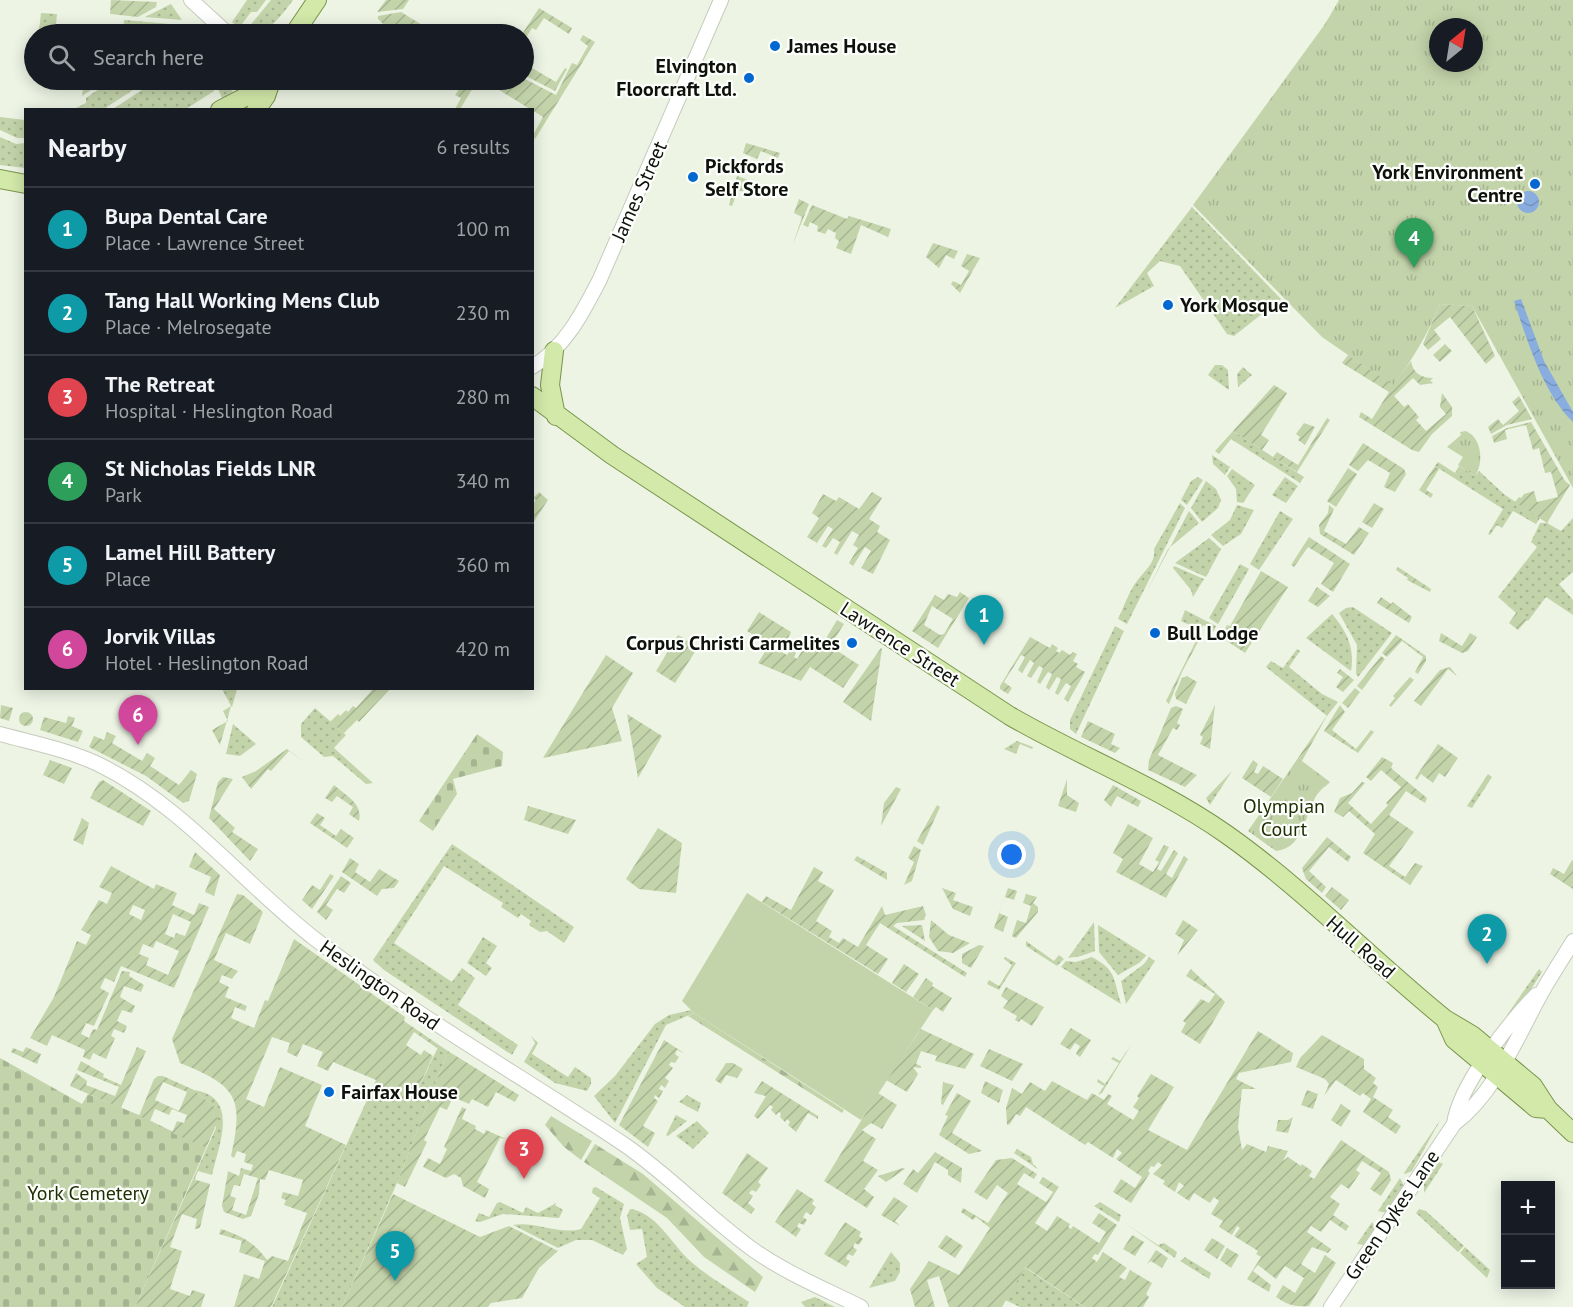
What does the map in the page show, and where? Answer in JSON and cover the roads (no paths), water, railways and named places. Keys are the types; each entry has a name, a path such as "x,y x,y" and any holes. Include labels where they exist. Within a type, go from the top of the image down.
{"main road":[{"path":"299,24 317,0"},
{"path":"226,108 263,95"},
{"path":"0,179 24,184"},
{"path":"554,351 550,385 556,416"},
{"name":"Lawrence Street","path":"534,398 556,416 692,508 1010,716 1053,741 1186,808 1226,834 1277,875"},
{"name":"Hull Road","path":"1277,875 1445,1019 1456,1023 1494,1062 1538,1091 1548,1109 1573,1133"}],"street":[{"path":"191,0 217,24"},
{"name":"James Street","path":"534,366 554,351 578,319 600,279 721,0"},
{"name":"Heslington Road","path":"0,734 98,764 144,791 191,829 314,938 435,1024 646,1160 756,1252 796,1276 861,1307"},
{"name":"Green Dykes Lane","path":"1331,1307 1454,1124 1477,1102 1508,1027 1546,985 1573,941"}],"water":[{"path":"1528,191 1536,194 1539,202 1536,210 1528,213 1520,210 1517,202 1520,194"},
{"path":"1521,299 1544,361 1573,412 1573,422 1553,396 1537,365 1514,301"}],"place":[{"name":"James House","path":"775,46"},
{"name":"Elvington Floorcraft Ltd.","path":"749,78"},
{"name":"Pickfords Self Store","path":"693,177"},
{"name":"York Environment Centre","path":"1535,184"},
{"name":"St Nicholas Fields LNR","path":"1414,268"},
{"name":"York Mosque","path":"1168,305"},
{"name":"Bull Lodge","path":"1155,633"},
{"name":"Corpus Christi Carmelites","path":"852,643"},
{"name":"Bupa Dental Care","path":"984,645"},
{"name":"Jorvik Villas","path":"138,745"},
{"name":"Tang Hall Working Mens Club","path":"1487,964"},
{"name":"Fairfax House","path":"329,1092"},
{"name":"The Retreat","path":"524,1179"},
{"name":"Lamel Hill Battery","path":"395,1281"}],"park label":[{"name":"Olympian Court","path":"1284,818"},
{"name":"York Cemetery","path":"88,1193"}]}
